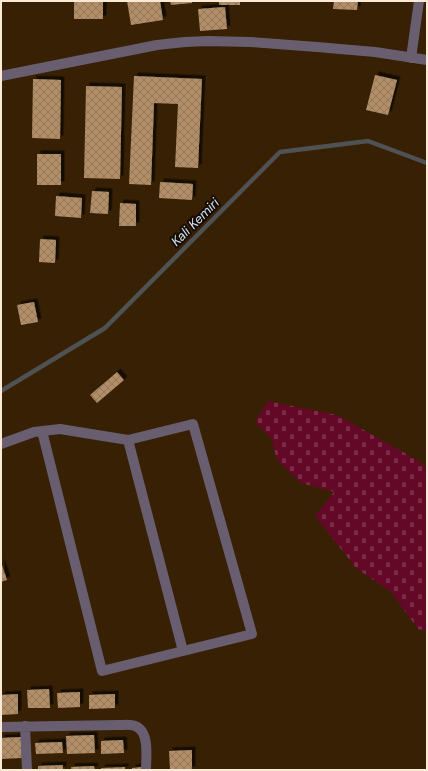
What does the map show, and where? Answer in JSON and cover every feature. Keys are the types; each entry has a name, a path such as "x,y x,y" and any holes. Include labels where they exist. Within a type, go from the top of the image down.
{"street":[{"path":"410,58 419,1"},
{"path":"1,76 157,45 200,41 298,45 375,52 427,60"},
{"path":"1,444 42,430 60,429 128,440 193,424 252,634 102,671 42,430"},
{"path":"128,440 183,651"},
{"path":"25,726 27,770"},
{"path":"1,727 136,726 142,730 145,739 147,752 146,770"}],"green space":[{"path":"268,401 337,415 419,461 427,469 427,631 418,629 391,592 356,568 315,516 334,492 301,483 277,460 271,438 255,422"}],"building":[{"path":"74,1 103,1 103,19 74,19"},
{"path":"127,1 160,1 163,20 131,25"},
{"path":"170,1 192,1 192,3 171,5"},
{"path":"219,1 240,1 240,5 219,5"},
{"path":"334,1 358,1 357,10 333,9"},
{"path":"225,7 227,29 200,31 198,9"},
{"path":"375,75 397,80 388,115 366,110"},
{"path":"134,76 202,79 198,168 175,167 178,104 154,103 151,185 129,184"},
{"path":"33,79 61,80 60,139 32,138"},
{"path":"86,86 122,87 120,179 84,178"},
{"path":"37,154 61,154 61,185 37,185"},
{"path":"160,182 193,184 192,200 159,198"},
{"path":"92,191 109,192 108,214 90,213"},
{"path":"56,196 82,198 81,218 55,216"},
{"path":"120,203 136,204 136,226 119,226"},
{"path":"40,239 56,240 55,263 39,262"},
{"path":"34,302 38,322 21,325 17,305"},
{"path":"117,372 124,380 97,403 90,395"},
{"path":"1,562 7,580 1,582"},
{"path":"49,689 50,708 28,708 27,690"},
{"path":"80,692 80,707 58,708 57,693"},
{"path":"18,694 18,714 1,715 1,695"},
{"path":"115,694 115,708 89,709 89,695"},
{"path":"94,735 95,753 67,754 66,736"},
{"path":"21,737 22,758 1,759 1,738"},
{"path":"123,740 124,753 101,754 101,741"},
{"path":"62,742 63,753 36,754 35,743"},
{"path":"192,750 192,770 170,770 169,751"},
{"path":"63,765 63,770 38,770 38,766"},
{"path":"94,766 95,770 71,770 71,767"},
{"path":"125,767 125,770 102,770 101,768"},
{"path":"141,767 141,770 132,770 132,768"}],"waterway":[{"name":"Kali Kemiri","path":"1,391 105,328 280,152 368,141 427,163"}]}
